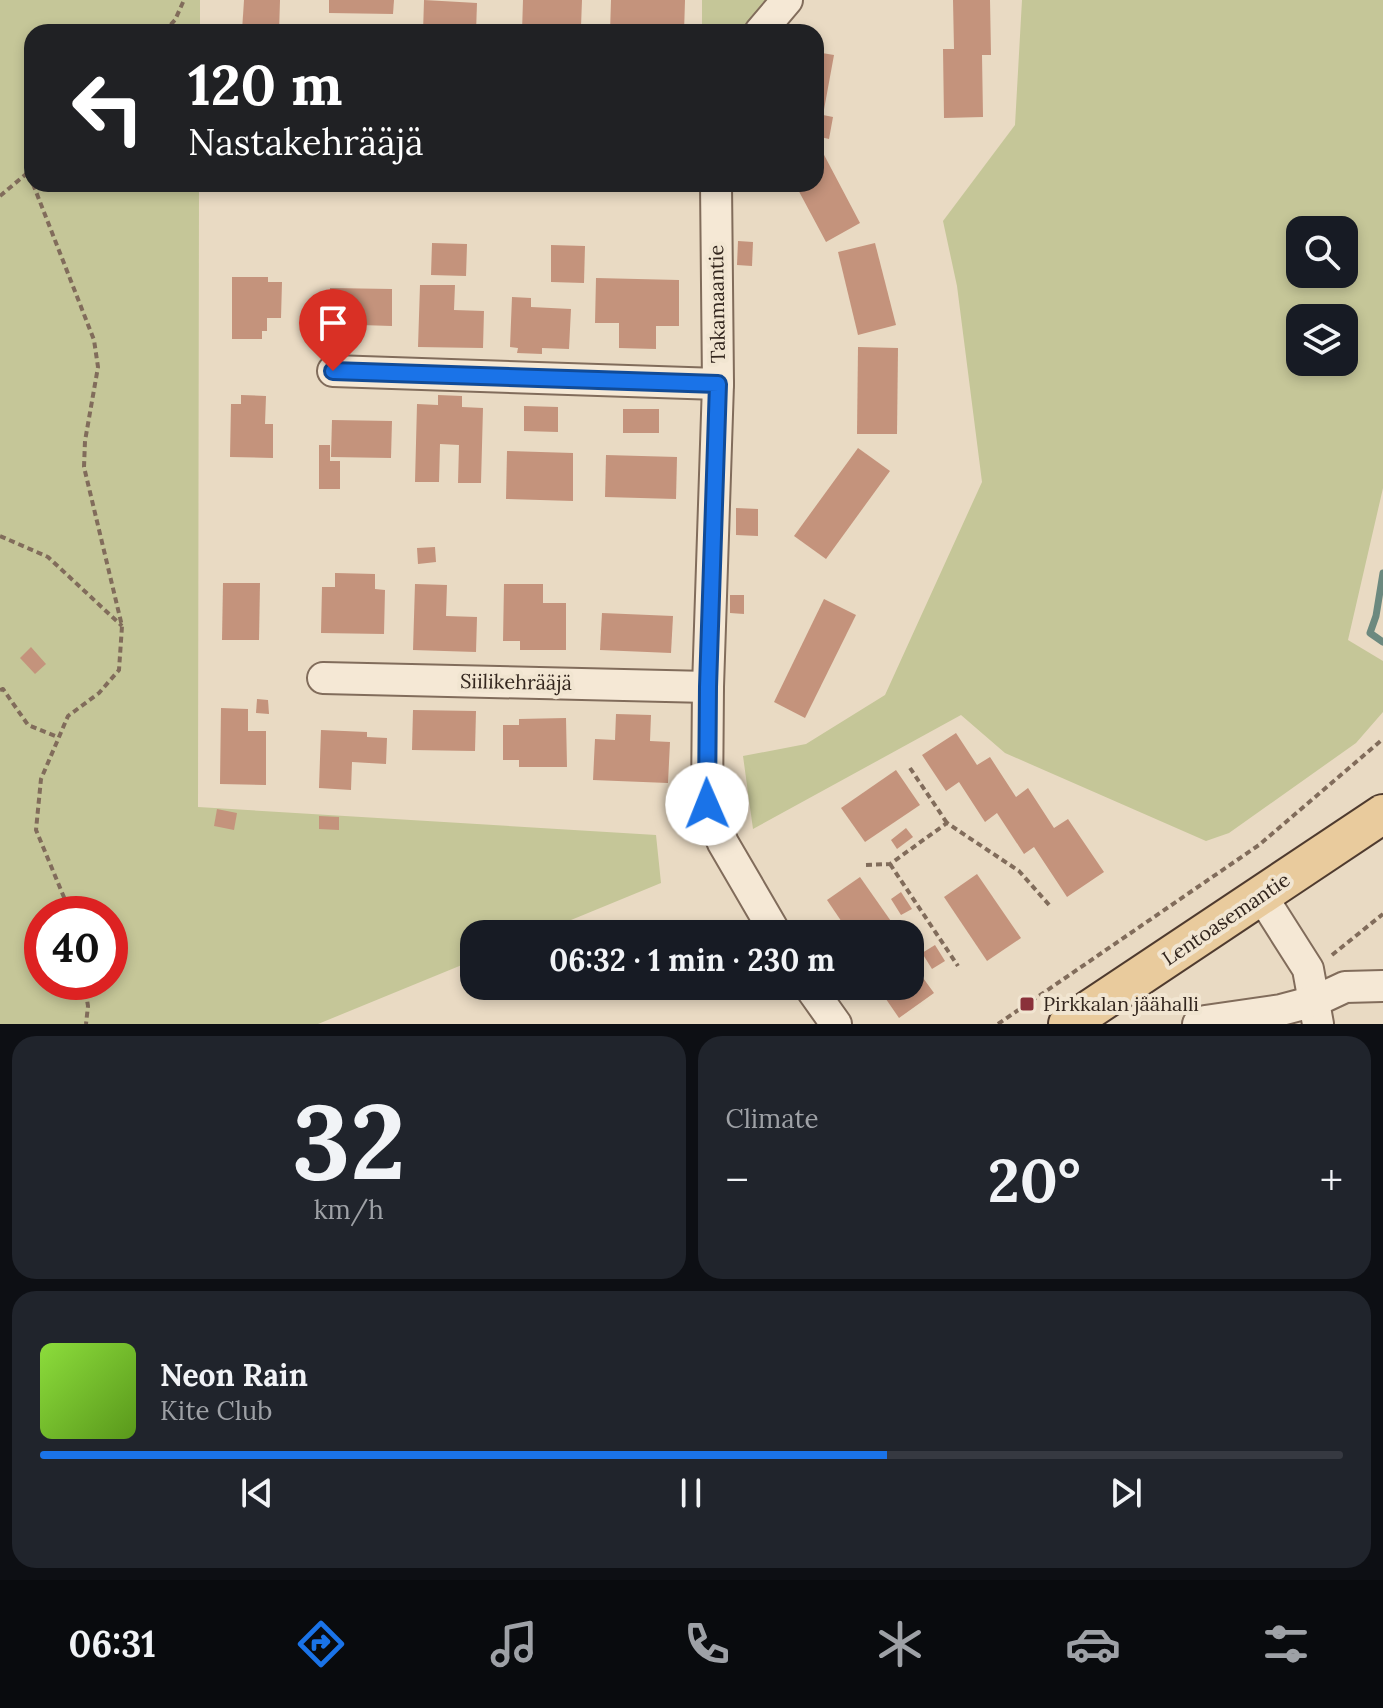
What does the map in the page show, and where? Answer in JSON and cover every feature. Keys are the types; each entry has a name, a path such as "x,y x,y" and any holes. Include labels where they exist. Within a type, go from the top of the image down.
{"main road":[{"name":"Lentoasemantie","path":"1068,1024 1383,814"}],"street":[{"path":"767,24 787,0"},
{"name":"Takamaantie","path":"716,192 718,384 707,804 723,843 768,920"},
{"path":"333,371 718,384"},
{"name":"Siilikehrääjä","path":"323,678 708,687"},
{"path":"1261,895 1308,969 1317,1012"},
{"path":"1198,1024 1281,1010 1317,1012 1345,987 1383,986"},
{"path":"819,1000 836,1024"}],"path":[{"path":"171,24 184,0"},
{"path":"0,196 24,176"},
{"path":"36,192 94,340 98,367 85,441 84,467 122,626 119,670 99,693 68,716 41,779 36,830 64,896"},
{"path":"0,536 48,557 122,626"},
{"path":"0,690 3,689 28,725 58,737"},
{"path":"998,1024 1259,845 1383,739"},
{"path":"910,768 947,823 1019,871 1051,907"},
{"path":"866,865 890,864 947,823"},
{"path":"890,864 958,966"},
{"path":"1308,969 1333,954 1383,914"},
{"path":"86,1024 87,1000"}],"green space":[{"path":"0,0 200,0 200,24 24,24 24,192 199,192 198,807 656,835 661,883 571,920 460,920 460,966 318,1024 0,1024"},
{"path":"702,0 767,0 745,24 702,24"},
{"path":"1022,0 1383,0 1383,488 1348,640 1383,661 1383,712 1356,743 1229,833 1206,841 1005,753 961,715 753,829 743,756 806,744 885,695 982,482 957,286 943,221 1015,125"}],"building":[{"path":"244,0 280,0 279,24 242,24"},
{"path":"329,0 394,0 393,14 329,13"},
{"path":"424,0 477,3 476,24 423,24"},
{"path":"523,0 582,0 581,24 522,24"},
{"path":"611,0 685,0 684,24 610,24"},
{"path":"953,0 990,0 991,55 982,55 983,117 944,118 943,49 954,49"},
{"path":"824,53 834,55 824,110"},
{"path":"824,115 833,117 829,139 824,138"},
{"path":"824,155 860,223 826,242 799,192 824,192"},
{"path":"738,241 753,242 752,266 737,265"},
{"path":"432,243 467,244 466,276 431,275"},
{"path":"875,243 896,325 858,335 838,252"},
{"path":"551,245 585,246 584,283 551,282"},
{"path":"232,277 268,277 268,282 282,282 281,318 267,318 267,331 262,331 262,339 232,339"},
{"path":"596,278 679,280 679,326 656,326 656,349 619,348 619,323 595,323"},
{"path":"420,285 455,285 454,310 484,311 483,348 418,347"},
{"path":"330,288 392,289 392,326 329,324"},
{"path":"512,297 531,298 531,307 571,309 569,349 542,348 542,354 517,353 518,348 510,347"},
{"path":"858,347 898,348 897,434 857,434"},
{"path":"241,395 266,396 265,424 273,424 273,458 230,457 231,404 241,404"},
{"path":"438,395 462,396 462,407 483,408 481,483 458,483 459,445 440,444 439,482 415,482 417,404 438,405"},
{"path":"524,406 558,407 558,432 524,431"},
{"path":"623,409 659,409 659,433 623,433"},
{"path":"332,420 392,421 391,458 331,457"},
{"path":"319,445 330,445 330,461 340,461 340,489 319,489"},
{"path":"858,448 890,471 826,559 794,536"},
{"path":"507,451 573,453 573,501 506,499"},
{"path":"606,455 677,457 676,499 605,497"},
{"path":"736,508 758,509 758,536 736,535"},
{"path":"435,547 436,562 418,564 417,548"},
{"path":"335,573 375,574 375,589 385,590 384,634 321,633 322,587 335,587"},
{"path":"223,583 260,583 259,640 222,640"},
{"path":"415,584 447,585 446,616 477,617 476,652 413,650"},
{"path":"504,584 543,584 543,603 566,603 566,650 520,650 520,641 503,641"},
{"path":"730,595 744,595 744,614 730,613"},
{"path":"824,599 856,615 805,718 774,702"},
{"path":"602,613 673,616 671,653 600,650"},
{"path":"31,647 46,664 35,674 20,658"},
{"path":"257,699 268,700 269,714 256,713"},
{"path":"221,708 248,709 248,731 266,731 266,785 220,784"},
{"path":"413,710 476,711 475,751 412,750"},
{"path":"616,714 651,715 650,741 670,742 668,783 593,780 595,739 615,740"},
{"path":"566,718 567,767 519,767 519,760 503,760 503,725 519,725 519,719"},
{"path":"321,730 367,732 367,737 387,738 386,764 352,762 351,790 319,788"},
{"path":"956,733 977,765 990,757 1016,797 1028,788 1054,828 1068,819 1104,872 1067,897 1034,847 1024,854 997,813 985,822 959,782 946,791 922,755"},
{"path":"896,770 920,805 865,842 841,808"},
{"path":"217,809 237,813 234,830 214,826"},
{"path":"319,816 339,817 339,830 319,829"},
{"path":"906,828 913,837 897,849 891,840"},
{"path":"977,874 1021,938 987,961 944,897"},
{"path":"860,877 890,920 841,920 827,900"},
{"path":"901,892 912,909 901,915 891,899"},
{"path":"935,945 945,961 932,969 924,952"},
{"path":"924,979 934,993 899,1018 887,1000 924,1000"}],"waterway":[{"path":"1383,573 1370,633 1383,642"}],"place":[{"name":"Pirkkalan jäähalli","path":"1027,1004"}],"route":[{"path":"333,371 718,384 707,804"}]}
